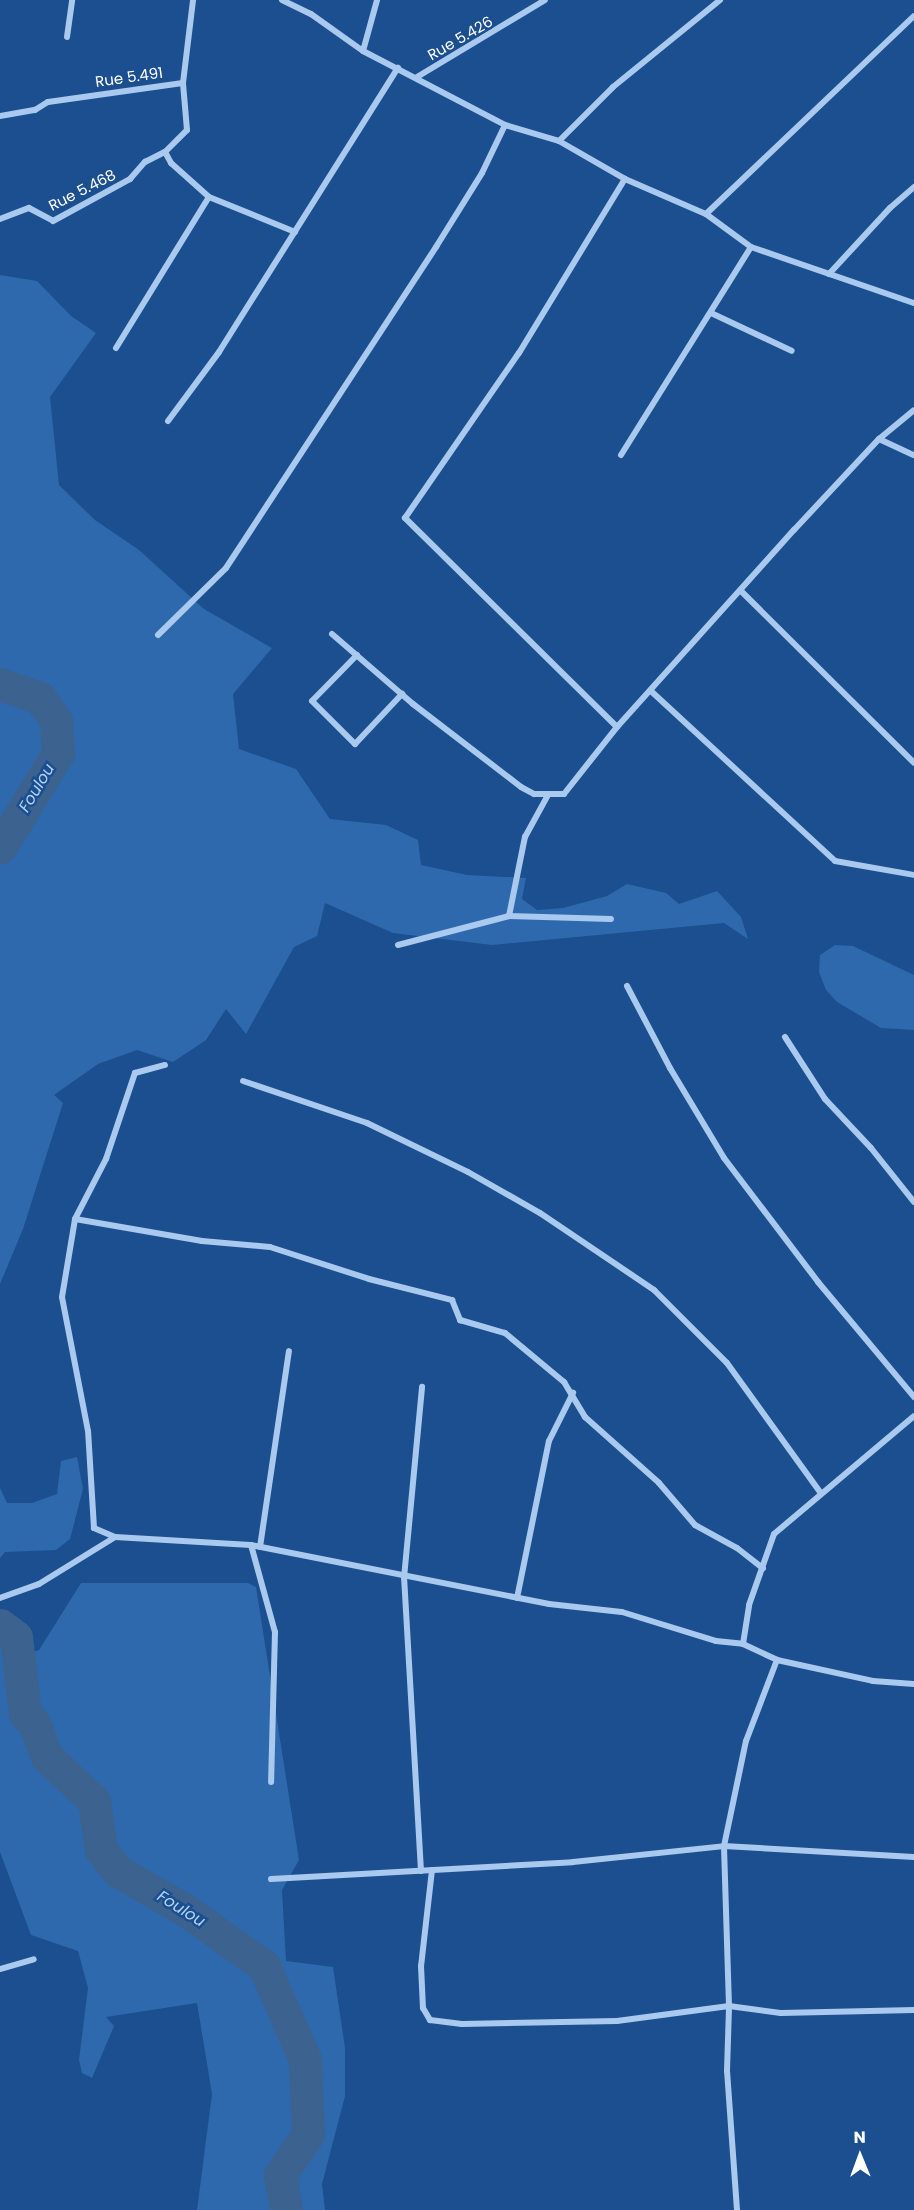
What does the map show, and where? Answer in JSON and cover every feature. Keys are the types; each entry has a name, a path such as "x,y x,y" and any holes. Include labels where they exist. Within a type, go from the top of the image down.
{"street":[{"path":"67,37 72,0"},
{"name":"Rue 5.491","path":"0,116 35,110 48,102 183,83 194,0"},
{"path":"282,0 311,14 363,51 417,77 505,125 560,141 625,179 706,214 751,247 914,303"},
{"path":"363,51 377,0"},
{"name":"Rue 5.426","path":"417,77 544,0"},
{"path":"560,141 613,87 720,0"},
{"path":"706,214 914,16"},
{"path":"168,421 219,352 398,68"},
{"name":"Rue 5.468","path":"0,219 29,208 52,221 130,179 145,162 165,152 187,130 183,83"},
{"path":"158,635 226,568 436,247 482,173 505,125"},
{"path":"165,152 171,163 209,197 295,232"},
{"path":"617,727 405,518 519,353 625,179"},
{"path":"829,274 914,187"},
{"path":"116,348 209,197"},
{"path":"621,455 751,247"},
{"path":"711,313 792,351"},
{"path":"332,634 402,694 521,787 548,795 564,794 617,727 652,692 879,440 914,410"},
{"path":"879,440 914,455"},
{"path":"741,591 914,763"},
{"path":"357,655 312,702 355,744 402,694"},
{"path":"652,692 835,861 914,875"},
{"path":"509,916 525,837 548,795"},
{"path":"398,945 509,916 611,919"},
{"path":"627,986 670,1068 724,1158 818,1282 914,1397"},
{"path":"785,1037 825,1099 871,1148 914,1202"},
{"path":"165,1065 135,1073 106,1159 75,1219 62,1297 88,1431 94,1528 115,1537 251,1545 404,1578 517,1598 622,1612 716,1641 743,1644 777,1660 873,1681 914,1684"},
{"path":"243,1081 367,1123 468,1172 549,1219 654,1290 727,1363 820,1492"},
{"path":"75,1219 202,1241 270,1247 369,1279 452,1300 460,1320 505,1333 573,1393 585,1417 659,1483 695,1525 737,1548 763,1568"},
{"path":"260,1547 289,1351"},
{"path":"421,1871 404,1578 423,1386"},
{"path":"517,1598 549,1442 573,1393"},
{"path":"743,1644 749,1605 774,1534 820,1492 914,1416"},
{"path":"1,1598 39,1584 115,1537"},
{"path":"251,1545 274,1632 271,1782"},
{"path":"737,2210 727,2071 729,2006 724,1846 746,1741 777,1660"},
{"path":"271,1879 573,1862 724,1846 914,1857"},
{"path":"432,1870 421,1966 423,2008 430,2019 462,2024 617,2021 729,2006 781,2013 914,2010"},
{"path":"0,1969 34,1959"}],"shaded area":[{"path":"0,275 37,281 71,316 96,333 50,397 59,485 95,520 139,550 204,609 272,648 233,694 239,749 296,769 330,819 386,825 418,840 421,865 467,875 526,878 522,899 537,910 563,908 607,896 627,884 666,893 679,904 717,891 741,917 748,939 724,923 492,945 393,933 325,903 317,936 294,947 246,1034 226,1009 206,1040 173,1062 137,1050 98,1064 54,1095 63,1103 23,1229 0,1284"},
{"path":"835,945 853,946 914,975 914,1030 881,1028 837,1002 826,990 819,972 820,955"},
{"path":"77,1457 83,1489 70,1539 56,1550 5,1552 0,1558 0,1488 7,1503 32,1503 57,1494 61,1461"},
{"path":"81,1583 248,1583 256,1587 299,1860 282,1890 286,1961 333,1967 345,2048 345,2096 322,2184 325,2210 197,2210 212,2094 197,2003 106,2017 114,2026 92,2078 82,2073 79,2060 88,1988 78,1951 31,1935 0,1852 0,1641 26,1654 39,1650"}],"waterway":[{"name":"Foulou","path":"0,684 40,698 56,721 58,753 0,848"},
{"name":"Foulou","path":"0,1625 16,1637 25,1714 34,1723 47,1757 94,1801 101,1850 119,1872 184,1909 264,1966 305,2060 308,2134 280,2175 286,2210"}]}
